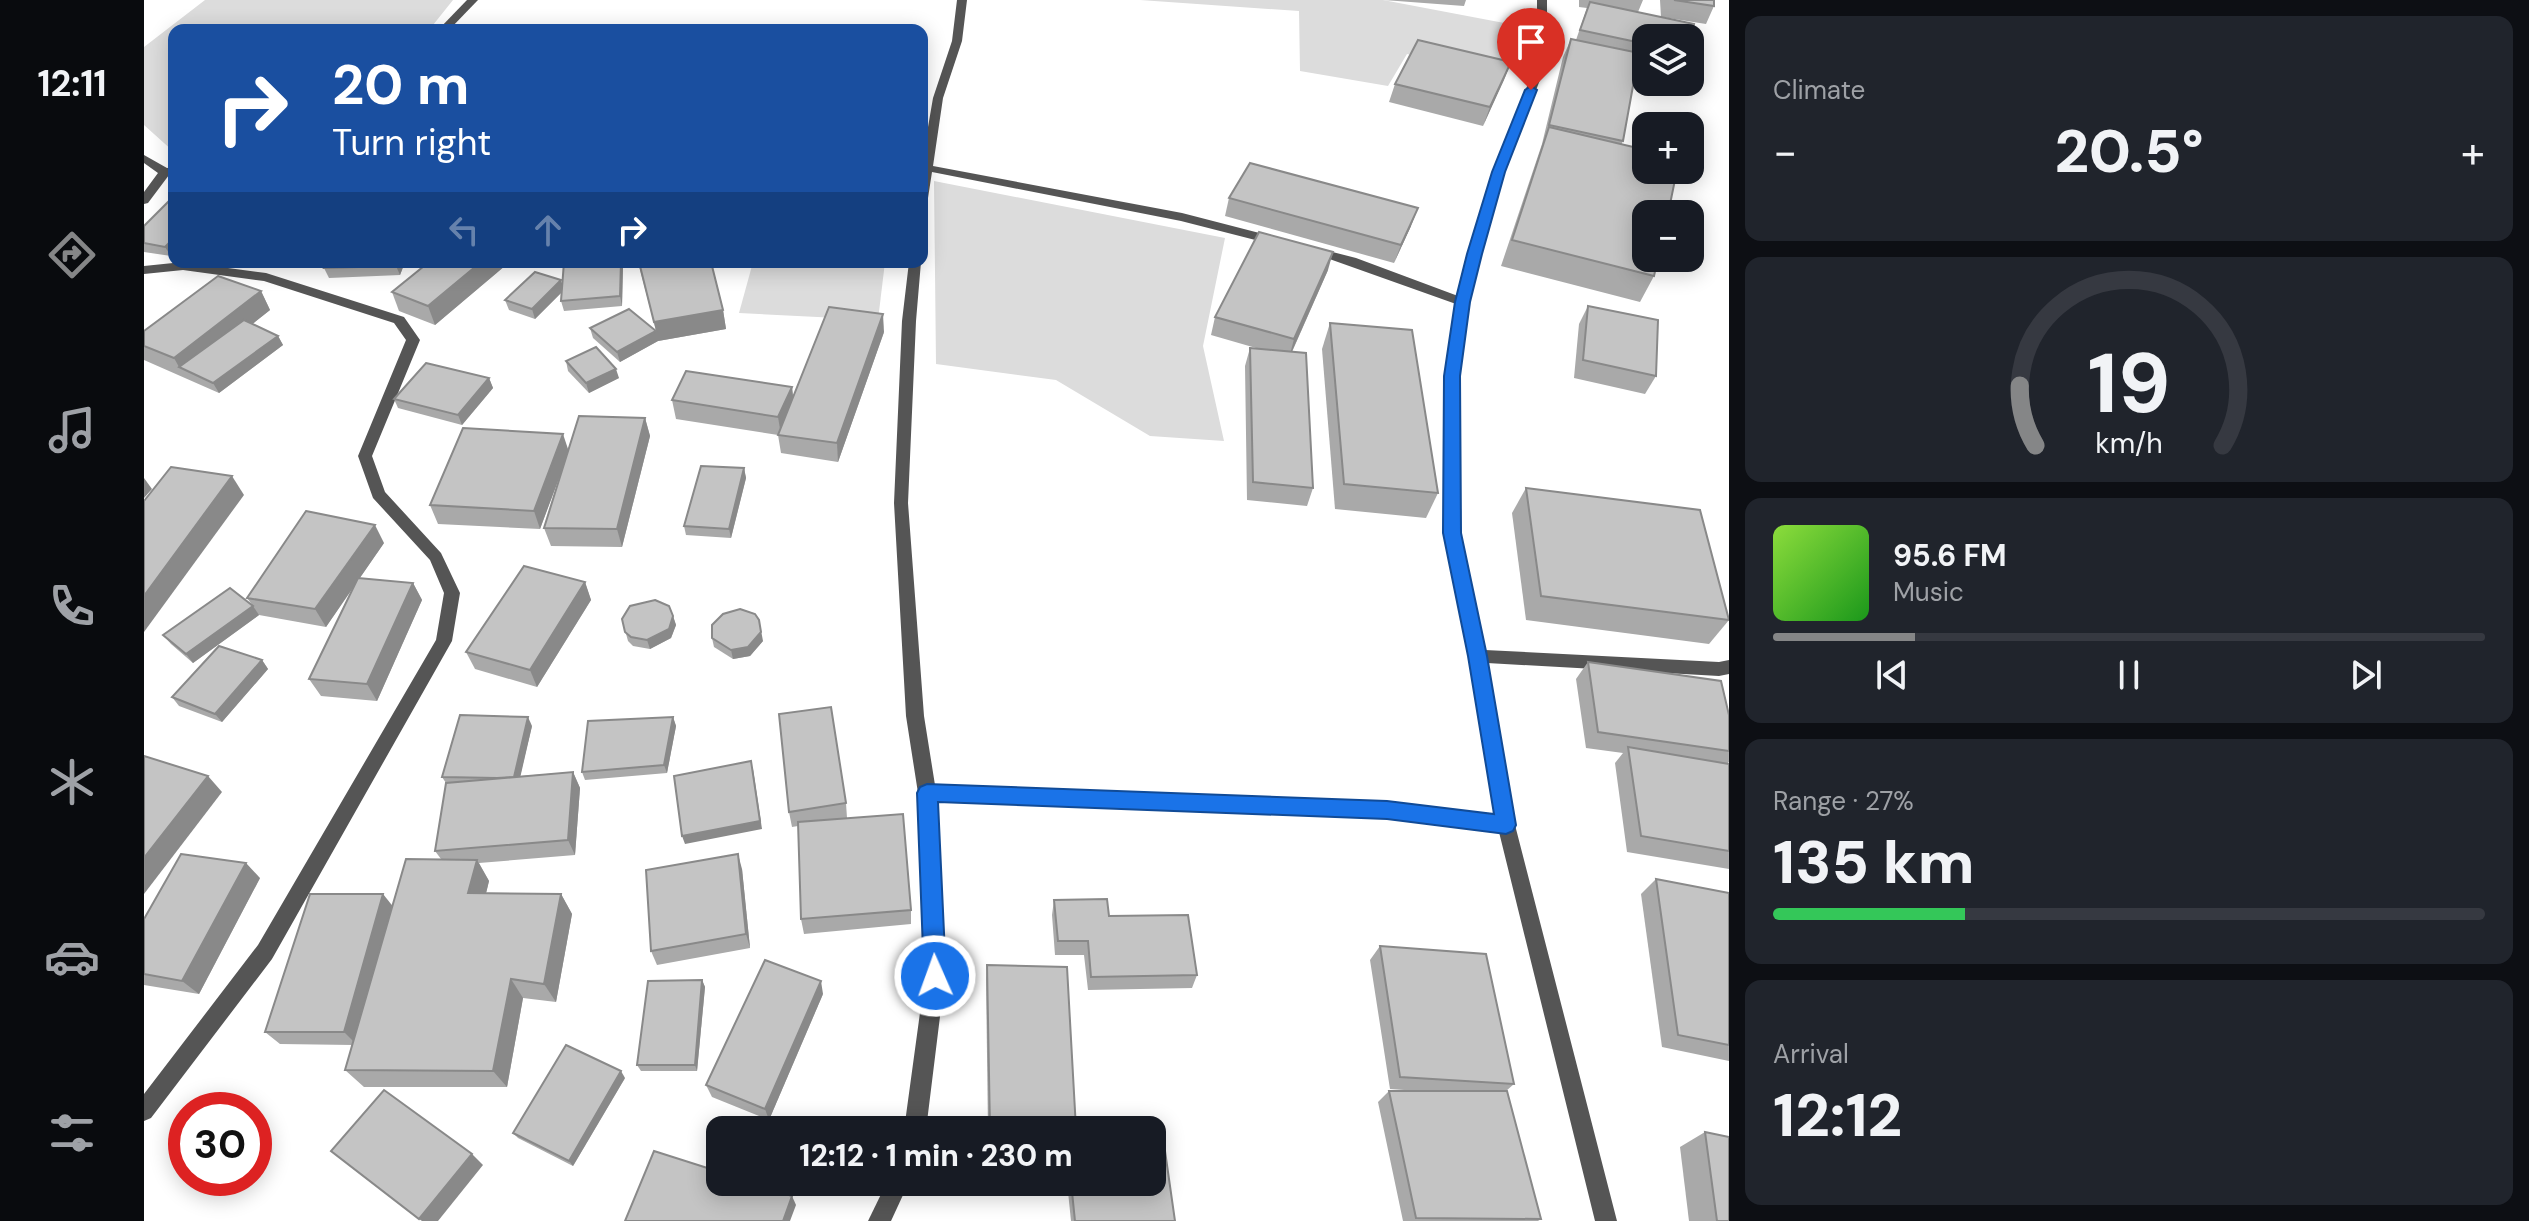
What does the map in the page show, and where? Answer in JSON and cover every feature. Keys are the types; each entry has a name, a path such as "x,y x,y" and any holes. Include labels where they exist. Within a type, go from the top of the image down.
{"street":[{"path":"449,24 473,0"},
{"path":"928,147 938,98 957,41 962,0"},
{"path":"1542,0 1542,62 1498,172 1463,302 1452,376 1452,533 1478,656 1506,825 1606,1221"},
{"path":"144,158 168,170"},
{"path":"928,168 1182,217 1290,245"},
{"path":"144,200 168,173"},
{"path":"1306,249 1352,261 1463,302"},
{"path":"144,270 168,268"},
{"path":"144,1111 265,952 444,641 452,593 436,557 378,494 365,456 413,340 399,320 266,277 198,268"},
{"path":"914,268 901,503 915,716 927,793 935,976 917,1116"},
{"path":"1478,656 1719,669 1729,667"},
{"path":"927,793 1387,810 1506,825"},
{"path":"879,1221 891,1196"}],"shaded area":[{"path":"205,0 453,0 434,24 174,24"},
{"path":"1140,0 1383,0 1520,26 1496,74 1407,54 1388,86 1300,71 1299,11"},
{"path":"168,29 168,147 144,125 144,47"},
{"path":"934,181 1225,238 1203,346 1224,441 1150,436 1056,380 936,364"},
{"path":"751,268 884,268 878,320 739,313"}],"building":[{"path":"1674,0 1714,0 1714,6"},
{"path":"1590,2 1694,24 1632,24 1632,41 1580,30"},
{"path":"1571,39 1632,52 1632,92 1623,141 1549,125"},
{"path":"1418,40 1511,62 1490,107 1395,84"},
{"path":"1549,127 1632,147 1632,184 1674,184 1671,200 1632,200 1632,270 1512,240"},
{"path":"1250,163 1418,208 1401,245 1229,198"},
{"path":"168,202 168,244 165,247 144,243 144,226"},
{"path":"1259,232 1333,252 1294,339 1215,317"},
{"path":"422,268 474,268 428,306 392,292"},
{"path":"564,268 621,268 620,296 561,301"},
{"path":"640,268 712,268 723,310 654,322"},
{"path":"535,272 561,280 532,309 505,300"},
{"path":"218,276 261,291 174,358 144,346 144,331"},
{"path":"1588,306 1658,320 1656,376 1583,360"},
{"path":"829,307 883,314 837,443 778,435"},
{"path":"629,309 656,331 617,352 590,328"},
{"path":"244,320 278,336 213,383 179,367"},
{"path":"1330,323 1412,330 1438,493 1344,484"},
{"path":"596,347 616,369 586,383 566,361"},
{"path":"1250,348 1306,353 1313,488 1253,482"},
{"path":"426,363 489,378 458,415 394,399"},
{"path":"686,371 792,387 778,417 672,400"},
{"path":"579,416 645,418 617,529 544,528"},
{"path":"463,428 563,434 534,511 430,505"},
{"path":"701,466 744,468 729,529 684,526"},
{"path":"171,467 232,476 144,596 144,501"},
{"path":"1526,488 1700,510 1729,620 1541,596"},
{"path":"306,511 375,525 315,609 247,598"},
{"path":"524,566 585,582 530,670 466,652"},
{"path":"358,578 413,583 367,684 309,679"},
{"path":"230,588 253,606 186,654 163,635"},
{"path":"655,600 669,606 673,616 669,629 647,640 631,637 625,632 622,619 630,606"},
{"path":"740,609 755,614 761,632 748,647 731,650 712,638 712,625 723,614"},
{"path":"219,646 262,660 215,714 172,697"},
{"path":"1588,662 1721,681 1729,715 1729,751 1598,732"},
{"path":"831,707 846,803 789,812 779,714"},
{"path":"460,715 528,717 514,777 442,777"},
{"path":"673,717 664,765 582,772 588,721"},
{"path":"1628,747 1729,764 1729,851 1641,836"},
{"path":"144,756 208,776 144,858"},
{"path":"751,761 760,821 682,836 674,776"},
{"path":"573,772 568,840 435,851 446,783"},
{"path":"903,814 911,910 801,919 798,822"},
{"path":"181,854 246,863 182,981 144,974 144,919"},
{"path":"738,854 746,934 651,951 646,870"},
{"path":"406,859 477,860 468,893 561,894 544,984 511,979 493,1071 345,1070"},
{"path":"1656,879 1729,893 1729,1045 1678,1035"},
{"path":"310,894 383,894 344,1032 265,1032"},
{"path":"1107,899 1109,916 1188,915 1197,975 1091,977 1088,941 1058,941 1054,900"},
{"path":"1380,946 1486,954 1514,1084 1400,1077"},
{"path":"765,960 821,981 765,1109 706,1085"},
{"path":"987,965 1067,967 1075,1116 990,1116"},
{"path":"702,980 695,1065 637,1065 648,981"},
{"path":"566,1045 621,1071 569,1161 513,1133"},
{"path":"384,1090 472,1154 419,1219 331,1151"},
{"path":"1389,1091 1507,1091 1541,1219 1416,1218"},
{"path":"1705,1132 1729,1137 1729,1221 1717,1221"},
{"path":"654,1151 706,1168 706,1196 792,1196 783,1221 625,1221"},
{"path":"1166,1158 1175,1221 1075,1221 1072,1196 1166,1196"}],"route":[{"path":"935,976 927,793 1387,810 1506,825 1478,656 1452,533 1452,376 1474,254 1498,172 1531,90"}]}
